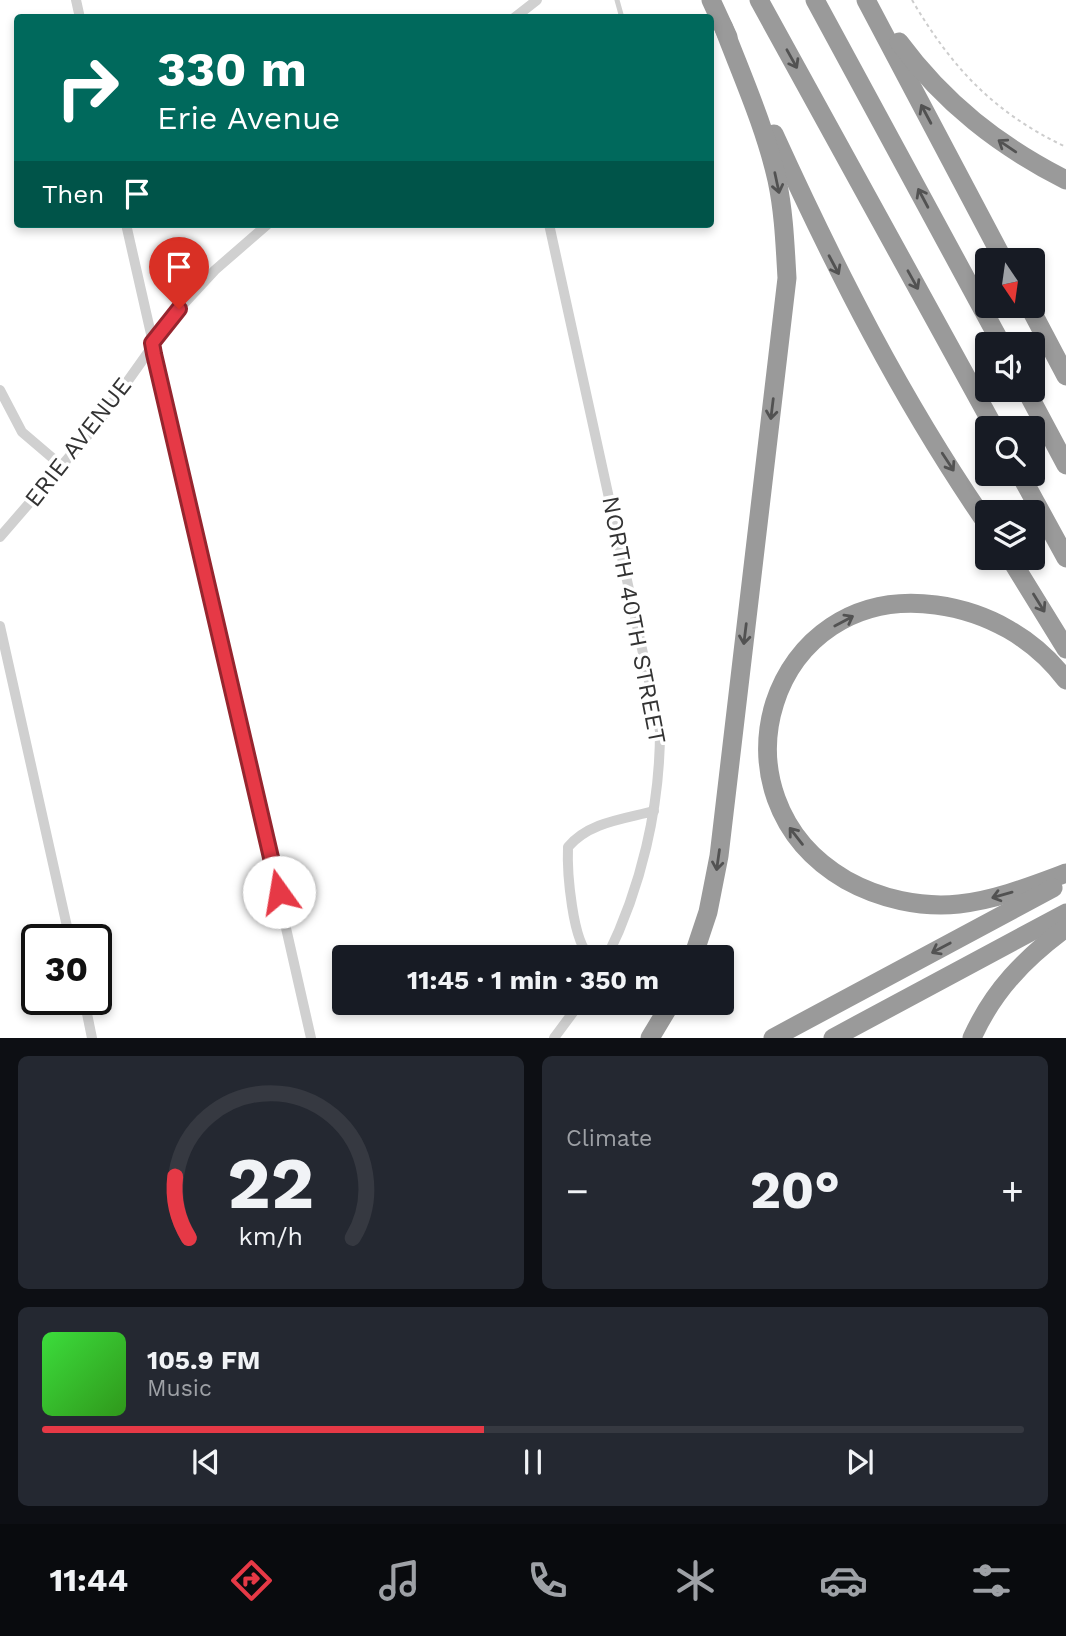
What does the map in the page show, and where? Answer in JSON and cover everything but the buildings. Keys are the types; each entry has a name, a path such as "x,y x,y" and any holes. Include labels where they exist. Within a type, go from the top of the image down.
{"highway":[{"path":"711,0 827,251 887,366 975,505"},
{"path":"758,0 988,416"},
{"path":"815,0 995,332"},
{"path":"867,0 909,55 954,105 1009,149 1066,180"},
{"path":"867,0 997,248"},
{"path":"697,945 708,912 719,856 787,278 784,226 777,179 766,140 723,26"},
{"path":"1035,318 1066,376"},
{"path":"1032,402 1066,465"},
{"path":"1027,486 1066,558"},
{"path":"1017,570 1066,649"},
{"path":"1066,680 1032,644 991,620 934,605 907,603 876,607 831,627 810,644 791,667 778,690 770,718 766,749 775,798 791,830 810,853 856,886 907,902 958,904 1017,891 1066,873"},
{"path":"774,1038 1066,881"},
{"path":"833,1038 1066,914"},
{"path":"972,1038 1008,978 1066,928"},
{"path":"650,1038 664,1015"}],"street":[{"path":"519,14 537,0"},
{"path":"127,228 311,1038"},
{"name":"ERIE AVENUE","path":"0,537 63,467 125,386 152,343 199,286 264,228"},
{"name":"NORTH 40TH STREET","path":"550,228 660,731 654,811 627,908 612,945"},
{"path":"0,390 22,432 63,467"},
{"path":"0,626 66,924"},
{"path":"582,945 567,863 568,847 583,833 605,823 654,811"},
{"path":"87,1015 92,1038"},
{"path":"554,1038 571,1015"}],"path":[{"path":"912,0 949,59 975,85 1009,114 1041,136 1066,148"}],"route":[{"path":"179,309 152,343 279,892"}]}
